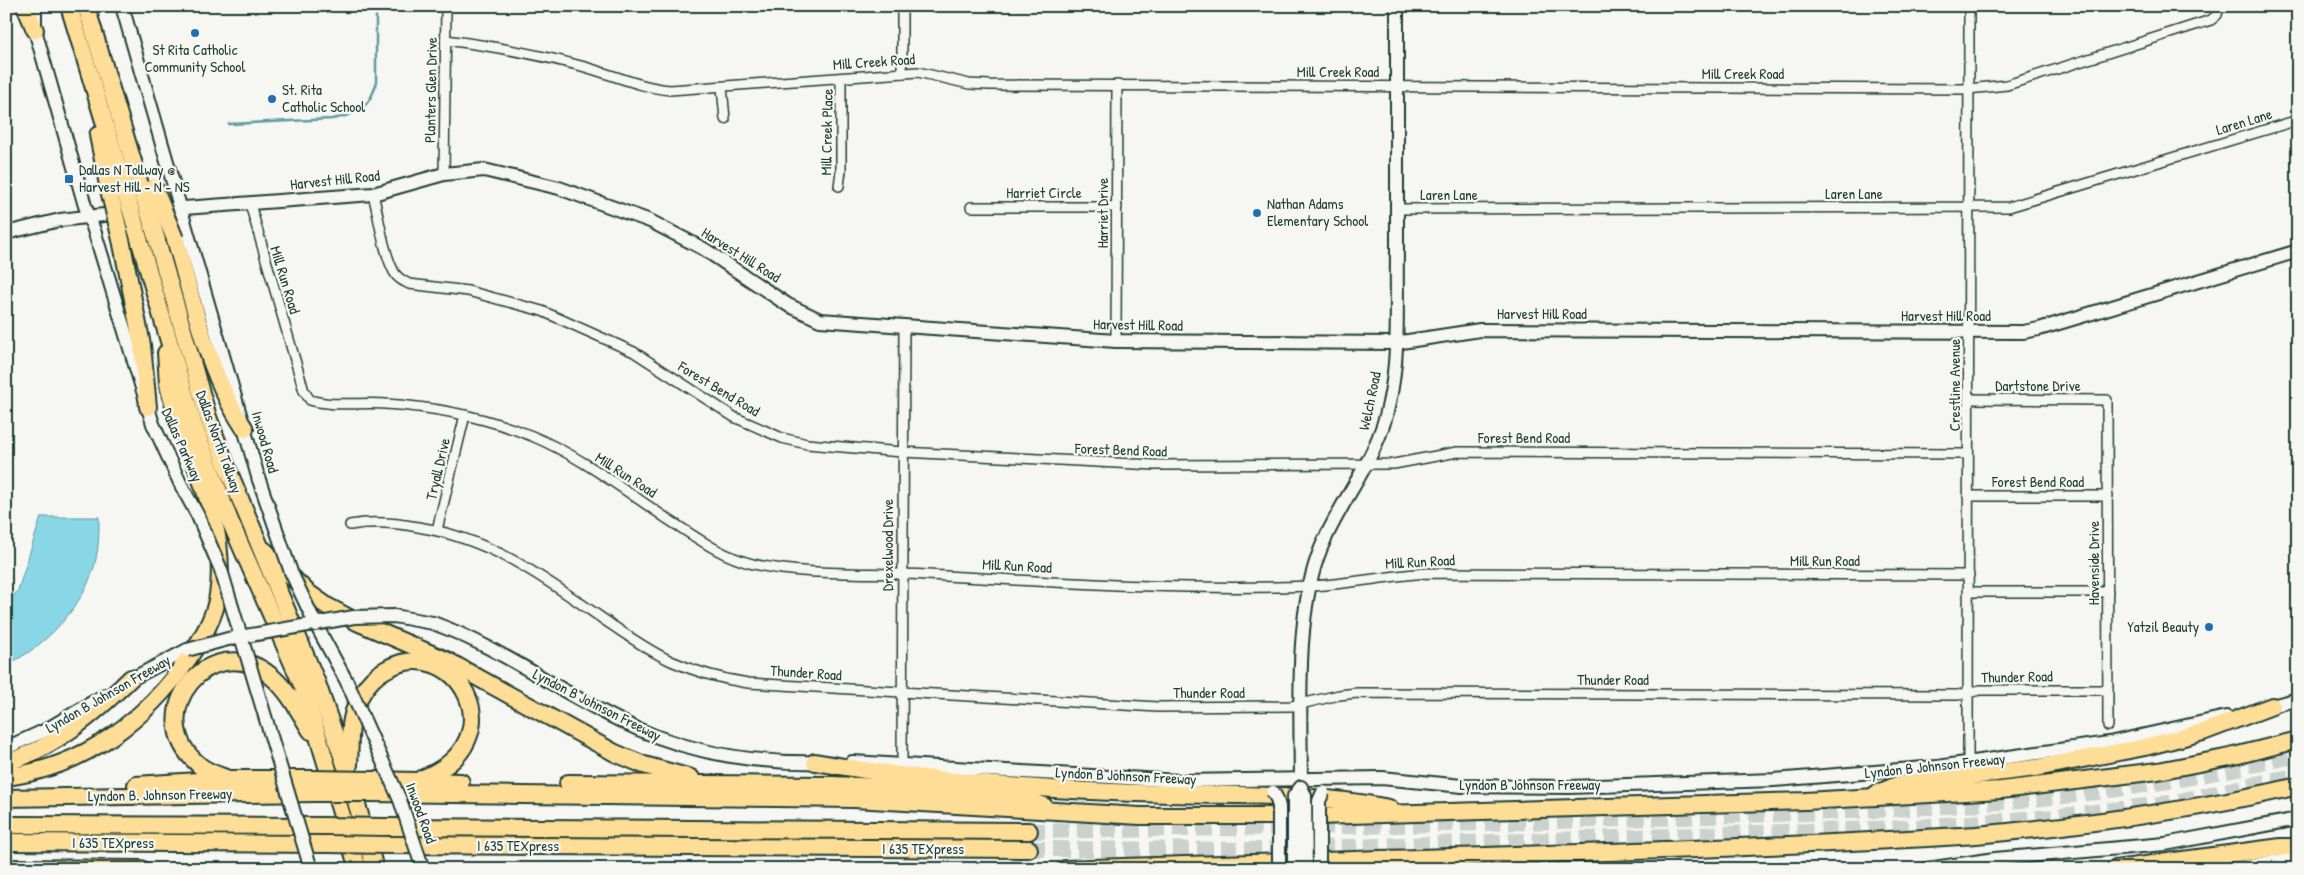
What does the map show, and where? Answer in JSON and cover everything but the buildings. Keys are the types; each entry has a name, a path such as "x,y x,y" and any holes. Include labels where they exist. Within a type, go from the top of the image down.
{"highway":[{"path":"25,6 35,30"},
{"name":"Dallas North Tollway","path":"69,6 93,90 117,190 140,242 194,423 214,481 303,686 358,869"},
{"name":"Dallas North Tollway","path":"86,6 114,100 148,188 157,240 208,417 259,545 304,649 349,776 375,869"},
{"path":"148,188 175,240 208,352 231,408 245,429"},
{"path":"117,190 122,244 142,345 148,407"},
{"path":"6,777 42,770 64,762 106,741 124,729 170,684 194,650 213,614 218,596 220,572 218,543 207,496 168,385 164,325"},
{"path":"259,545 306,592 350,618 446,660 615,753 644,764 713,783"},
{"path":"349,776 352,719 363,691 370,681 390,666 417,661 442,668 452,675 466,692 472,715 468,737 458,755 442,770 419,780"},
{"path":"228,779 199,765 184,748 177,726 179,703 188,684 196,675 217,664 242,662 269,674 288,694 321,748"},
{"path":"6,763 40,749 64,736 132,678"},
{"path":"1867,798 1897,785 2036,768 2145,747 2203,732 2272,706"},
{"name":"Lyndon B Johnson Freeway","path":"312,786 854,799 1060,813 1225,816 1416,813 1867,798 2001,790 2130,774 2230,757 2298,740"},
{"path":"815,762 872,772 1081,791 1261,795 1357,801 1416,813"},
{"path":"6,796 228,779 312,786"},
{"path":"371,786 419,780 444,782 841,785 1020,798 1060,813"},
{"name":"Lyndon B. Johnson Freeway","path":"6,796 312,786"},
{"path":"1065,869 1318,860 1436,859 1976,835 2054,828 2171,811 2298,786"},
{"name":"I 635 TEXpress","path":"6,825 1029,831"},
{"name":"I 635 TEXpress","path":"6,842 1029,850"},
{"path":"2115,869 2281,847 2298,847"},
{"path":"1436,859 1477,869"},
{"path":"6,868 141,869"}],"main road":[{"path":"35,6 35,30"},
{"name":"Inwood Road","path":"122,6 260,480 291,572 316,625 345,678 384,762 407,819 423,869"},
{"name":"Welch Road","path":"1306,869 1306,796 1301,782 1302,704 1303,638 1310,586 1321,548 1376,449 1389,404 1395,343 1397,6"},
{"name":"Dallas Parkway","path":"35,30 89,216 148,407 158,437 207,535 242,637 311,869"},
{"name":"Harvest Hill Road","path":"6,233 89,216 372,194 462,170 492,172 586,196 676,234 704,249 804,314 837,322 1116,341 1395,343 1480,330 2004,333 2039,329 2298,251"},
{"name":"Lyndon B Johnson Freeway","path":"6,748 46,730 132,678 187,650 242,637 354,617 376,616 413,618 433,623 493,650 636,728 666,740 726,756 1179,780 1301,782 1357,778 1397,779 1462,786 1559,787 1774,780 1968,764 2109,743 2298,699"},
{"path":"1319,869 1319,801 1323,792 1339,780 1357,778"},
{"path":"1260,780 1278,799 1278,869"},
{"name":"Welch Road","path":"1294,869 1294,796 1301,782"},
{"path":"1927,869 1995,859 2165,844 2298,819"},
{"path":"2230,869 2285,860 2298,855"}],"street":[{"name":"Planters Glen Drive","path":"444,174 446,6"},
{"path":"902,6 902,73"},
{"name":"Crestline Avenue","path":"1968,764 1969,6"},
{"name":"Mill Creek Road","path":"446,40 532,54 583,66 655,89 722,87 902,73 934,74 969,84 1968,89 2007,85 2211,20 2217,15 2219,6"},
{"name":"Mill Creek Place","path":"839,186 841,171 841,78"},
{"name":"Harriet Drive","path":"1116,341 1117,84"},
{"path":"722,87 726,119"},
{"name":"Laren Lane","path":"1397,209 2009,207 2298,120"},
{"name":"Forest Bend Road","path":"372,194 394,272 400,280 409,284 468,291 542,311 634,352 734,418 782,438 826,446 1115,464 1367,465 1408,462 1457,452 1968,454"},
{"name":"Mill Run Road","path":"250,204 301,381 310,400 320,403 382,403 426,407 465,415 514,429 545,442 580,462 727,556 757,565 1098,584 1212,587 1310,586 1426,573 1969,575"},
{"name":"Harriet Circle","path":"971,207 1116,207"},
{"name":"Drexelwood Drive","path":"902,764 904,326"},
{"name":"Dartstone Drive","path":"1968,399 2107,400"},
{"name":"Havenside Drive","path":"2107,400 2108,726"},
{"name":"Tryall Drive","path":"438,530 465,415"},
{"name":"Forest Bend Road","path":"1968,496 2108,496"},
{"name":"Thunder Road","path":"350,526 382,523 438,530 486,545 506,555 640,644 670,661 722,679 748,682 902,693 1158,707 1292,706 1357,693 1958,696 1980,690 2108,690"},
{"path":"1969,592 2108,592"}],"water":[{"path":"41,517 99,517 96,559 84,592 63,622 36,647 6,665 6,607 18,590"}],"waterway":[{"path":"229,124 332,119 348,115 366,105 376,84 376,6"}],"tunnel":[{"path":"1029,831 1518,822 1913,808 2114,790 2298,755"},
{"path":"1029,849 1261,850 1901,828 2054,817 2170,803 2298,775"}],"place":[{"name":"St Rita Catholic Community School","path":"195,33"},
{"name":"St. Rita Catholic School","path":"272,99"},
{"name":"Dallas N Tollway @ Harvest Hill - N - NS","path":"69,179"},
{"name":"Nathan Adams Elementary School","path":"1257,213"},
{"name":"Yatzil Beauty","path":"2209,627"}]}
